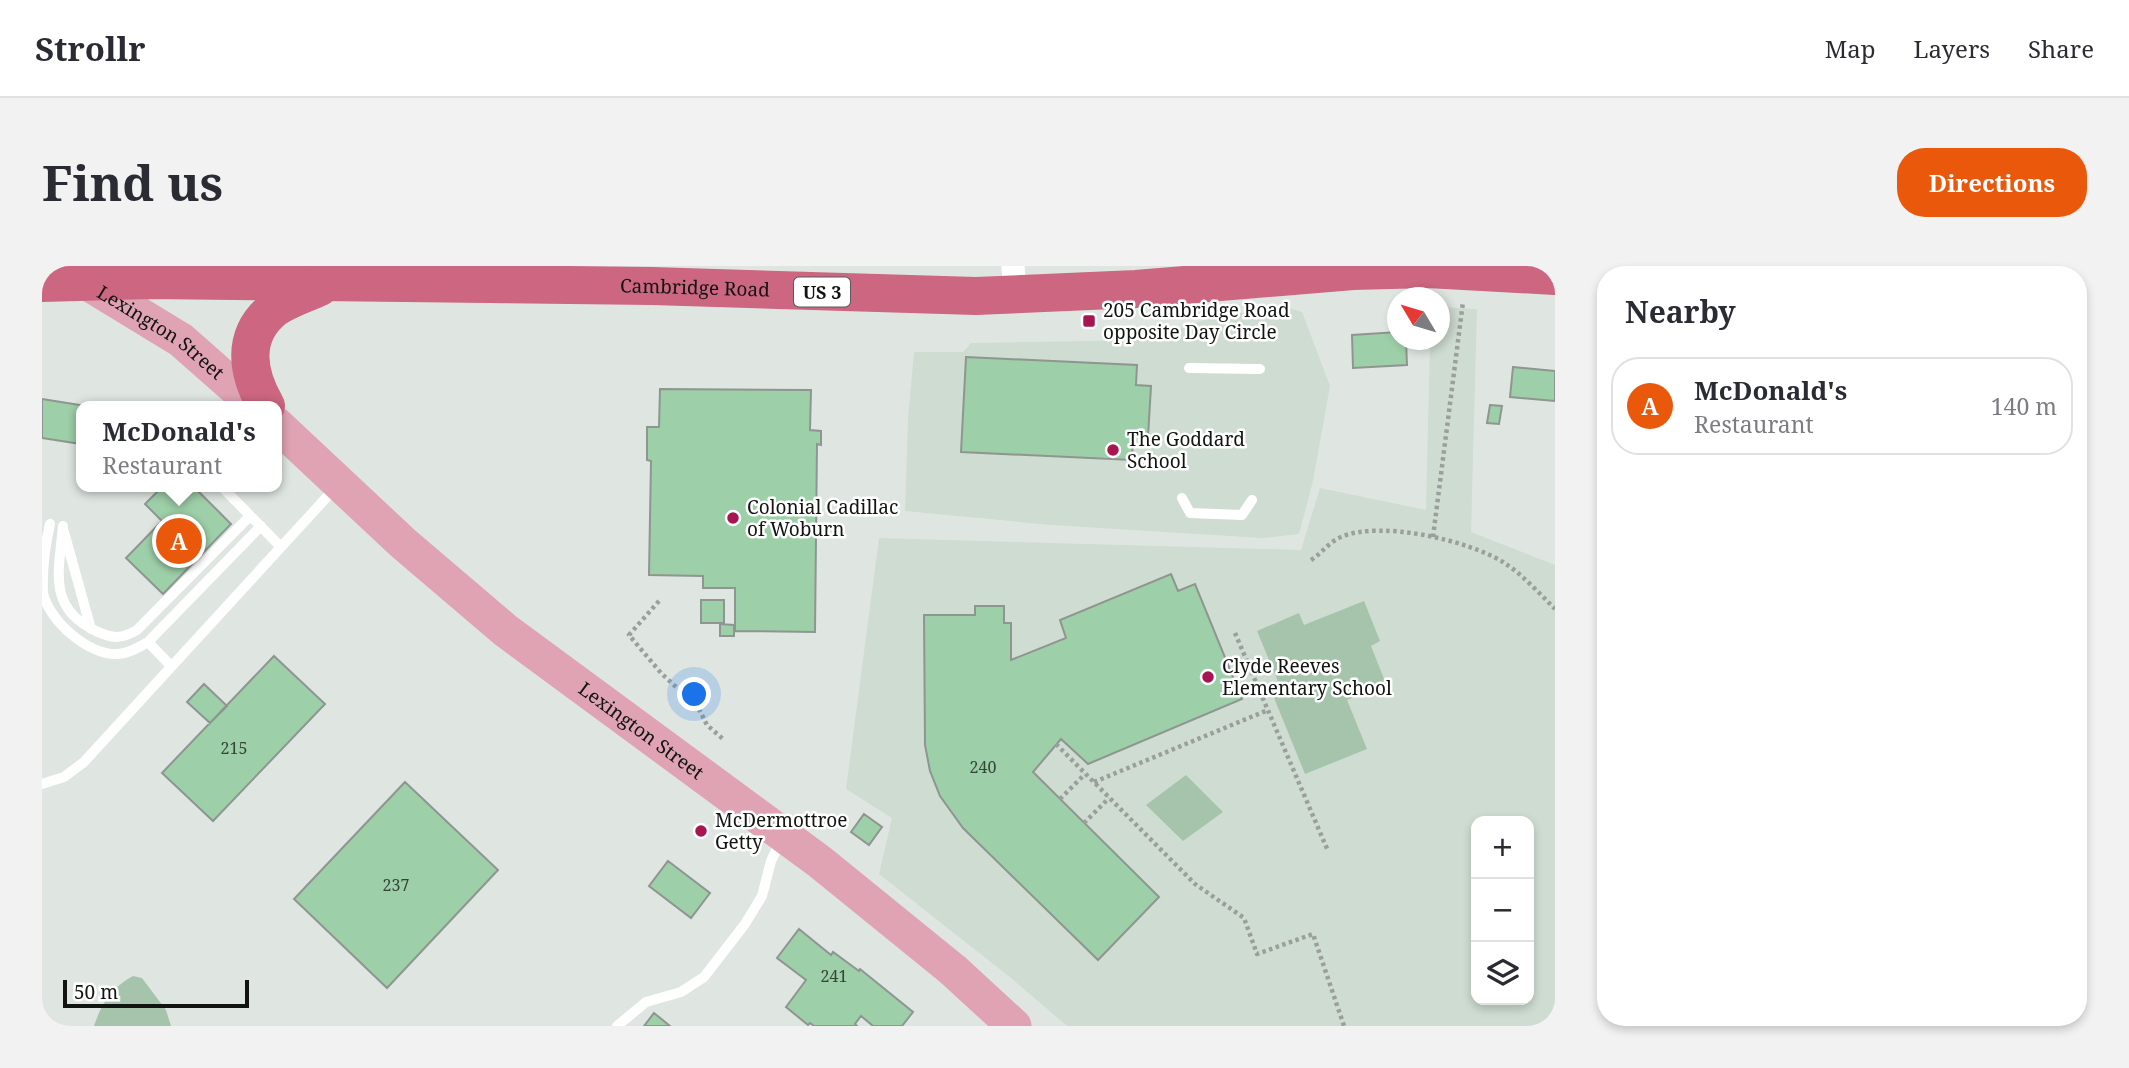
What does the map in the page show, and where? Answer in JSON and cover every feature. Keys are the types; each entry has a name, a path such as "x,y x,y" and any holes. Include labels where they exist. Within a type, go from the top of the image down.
{"highway":[{"name":"Cambridge Road","path":"42,284 72,274 149,281 329,284 725,277 915,295 1014,280 1200,285 1353,271 1428,269 1555,275"},
{"path":"262,401 253,382 250,367 252,341 258,328 275,309 329,284"}],"main road":[{"name":"Lexington Street","path":"72,274 181,340 251,401"},
{"name":"Lexington Street","path":"282,429 413,551 505,630 784,835 953,970 1014,1026"}],"lane":[{"path":"1189,368 1261,369"},
{"path":"42,784 64,777 84,762 339,484"},
{"path":"227,492 281,547"},
{"path":"1182,498 1190,513 1242,515 1252,500"},
{"path":"91,629 63,526 59,577 66,610 91,629 112,637 125,637 137,630 250,516"},
{"path":"50,524 42,560 43,592 50,614 66,632 101,652 117,654 135,650 148,642 261,526"},
{"path":"148,642 171,666"},
{"path":"617,1026 646,1002 692,987 711,969 762,896 771,861 784,835"}],"path":[{"path":"1433,537 1464,292"},
{"path":"1311,559 1333,541 1353,533 1392,532 1433,537 1474,549 1504,563 1555,609"},
{"path":"659,601 629,635 661,673 700,711 707,725 723,739"},
{"path":"1236,633 1328,851"},
{"path":"1094,783 1268,710"},
{"path":"1056,744 1195,884 1244,918 1258,954 1313,934 1344,1026"},
{"path":"1060,799 1085,774"},
{"path":"1084,823 1109,798"}],"shaded area":[{"name":"The Goddard School","path":"1289,308 1302,312 1330,386 1313,481 1299,534 1263,538 1051,525 905,511 908,419 914,352 963,352 971,343 1146,340 1218,315"},
{"name":"Clyde Reeves Elementary School","path":"1450,308 1477,309 1471,532 1555,565 1555,1026 1067,1026 1011,978 879,874 892,818 846,789 879,538 1301,550 1320,488 1426,510 1430,350 1450,350"}],"green space":[{"path":"1364,601 1380,641 1371,646 1386,684 1347,700 1367,749 1305,774 1270,688 1279,684 1257,631 1299,613 1304,625"},
{"path":"1186,775 1223,812 1183,841 1146,805"},
{"path":"133,976 142,978 166,1010 171,1026 94,1026 108,997"}],"building":[{"path":"1387,333 1387,350 1406,350 1407,365 1353,368 1352,335"},
{"path":"966,357 1137,365 1136,385 1151,386 1148,437 1133,437 1132,460 961,452"},
{"path":"1513,367 1555,371 1555,401 1510,397"},
{"name":"Colonial Cadillac of Woburn","path":"660,389 811,390 810,430 821,431 821,445 817,444 815,632 735,631 735,588 703,588 703,576 649,575 651,461 647,460 647,427 659,427"},
{"path":"42,399 76,404 76,443 42,438"},
{"path":"1490,405 1502,406 1499,424 1487,423"},
{"path":"157,492 199,492 231,524 163,594 126,558 162,521 145,504"},
{"path":"1171,574 1178,591 1195,584 1242,699 1088,764 1061,739 1033,772 1159,897 1098,960 963,828 940,796 930,771 925,745 924,615 975,615 975,606 1004,606 1004,623 1011,623 1011,660 1066,638 1060,620"},
{"path":"701,600 724,600 724,623 701,623"},
{"path":"720,624 734,625 734,636 720,636"},
{"path":"274,656 325,704 213,821 162,773"},
{"path":"204,684 227,706 210,723 187,702"},
{"path":"405,782 498,870 387,988 294,899"},
{"path":"864,814 882,827 869,845 851,832"},
{"path":"668,861 710,893 691,918 649,886"},
{"path":"799,929 831,955 833,952 859,971 860,969 913,1012 902,1026 873,1026 861,1016 855,1024 857,1026 814,1026 810,1023 808,1025 786,1007 806,980 777,958"},
{"path":"654,1013 670,1026 644,1026"}],"place":[{"name":"205 Cambridge Road opposite Day Circle","path":"1089,321"},
{"name":"The Goddard School","path":"1113,450"},
{"name":"Colonial Cadillac of Woburn","path":"733,518"},
{"name":"McDonald's","path":"179,541"},
{"name":"Clyde Reeves Elementary School","path":"1208,677"},
{"name":"McDermottroe Getty","path":"701,831"}]}
